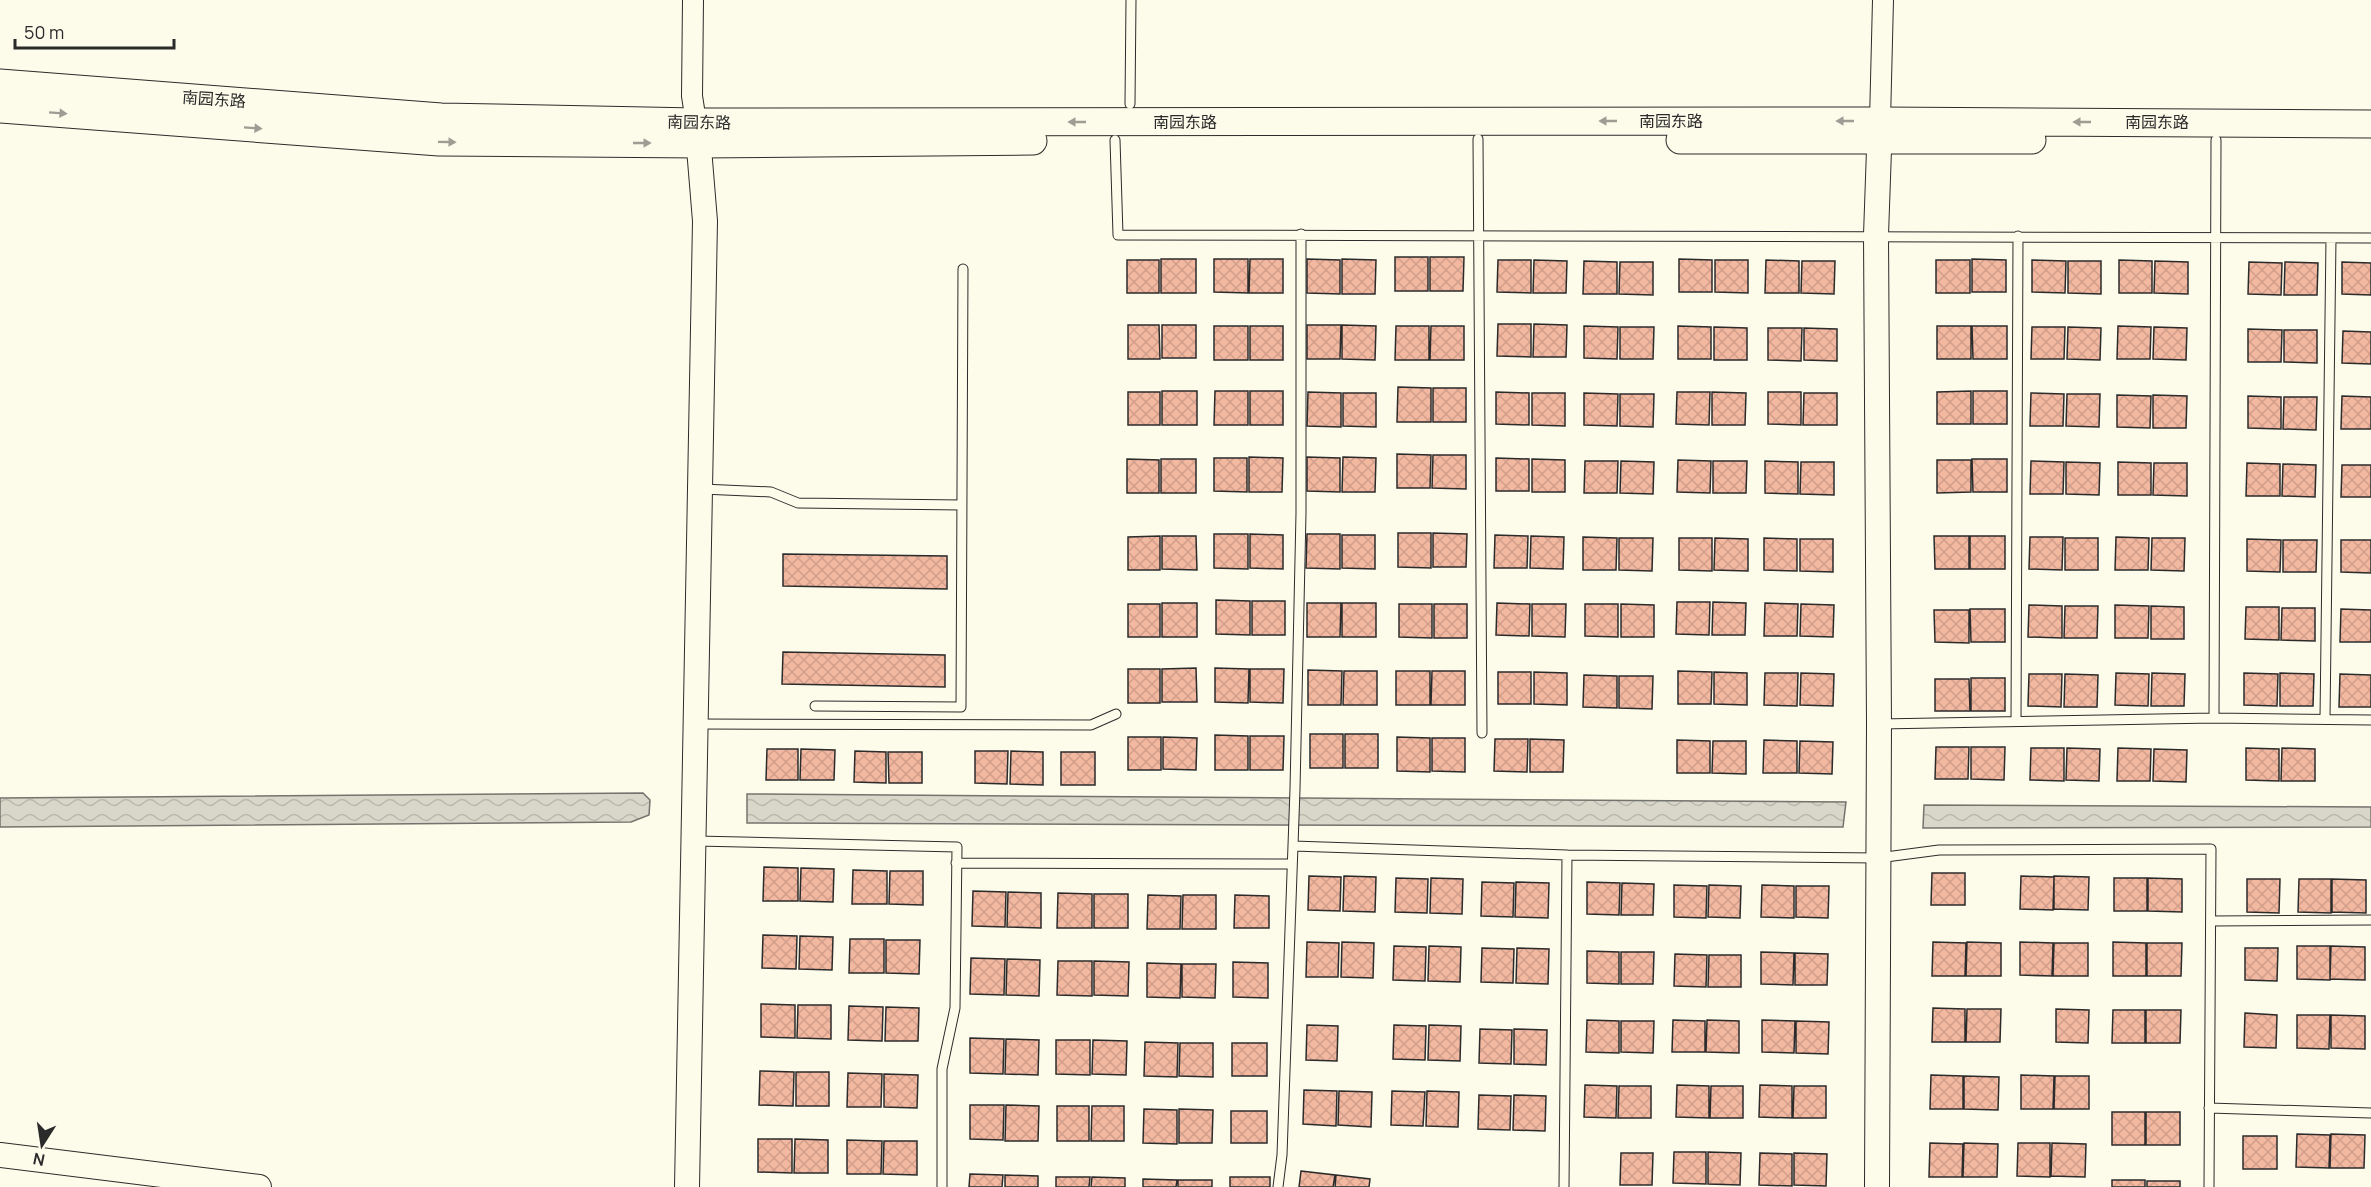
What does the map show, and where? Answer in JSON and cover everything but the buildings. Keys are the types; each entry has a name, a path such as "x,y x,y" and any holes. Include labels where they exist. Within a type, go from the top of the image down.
{"main road":[{"name":"南园东路","path":"0,83 441,117 698,133 1115,140 1478,139 2371,124"},
{"name":"南园东路","path":"0,109 439,142 698,133 1879,131 2216,140 2371,141"}],"street":[{"path":"687,1187 705,220 698,133 692,96 693,0"},
{"path":"1877,1187 1879,724 1876,235 1883,0"},
{"path":"0,1155 259,1187"}],"lane":[{"path":"1130,104 1131,0"},
{"path":"1478,139 1482,733"},
{"path":"1115,140 1118,235 1876,235 2371,238"},
{"path":"2214,718 2216,140"},
{"path":"1278,1187 1282,1155 1295,789 1301,513 1301,234"},
{"path":"2016,721 2018,236"},
{"path":"2325,719 2331,238"},
{"path":"815,706 961,707 963,269"},
{"path":"700,489 771,492 798,503 962,505"},
{"path":"696,724 1091,725 1116,714"},
{"path":"1879,724 2214,718 2371,720"},
{"path":"693,841 957,847 955,1008 942,1069 942,1187"},
{"path":"1293,846 1567,855 1878,858 1939,850 2211,849 2209,1187"},
{"path":"1564,1187 1567,855"},
{"path":"956,862 1291,864"},
{"path":"2211,921 2371,920"},
{"path":"2210,1108 2371,1113"}],"water":[{"path":"643,793 650,800 649,815 631,822 0,827 0,798"},
{"path":"747,794 1846,802 1843,827 747,823"},
{"path":"1924,805 2371,807 2371,827 1923,828"}]}
